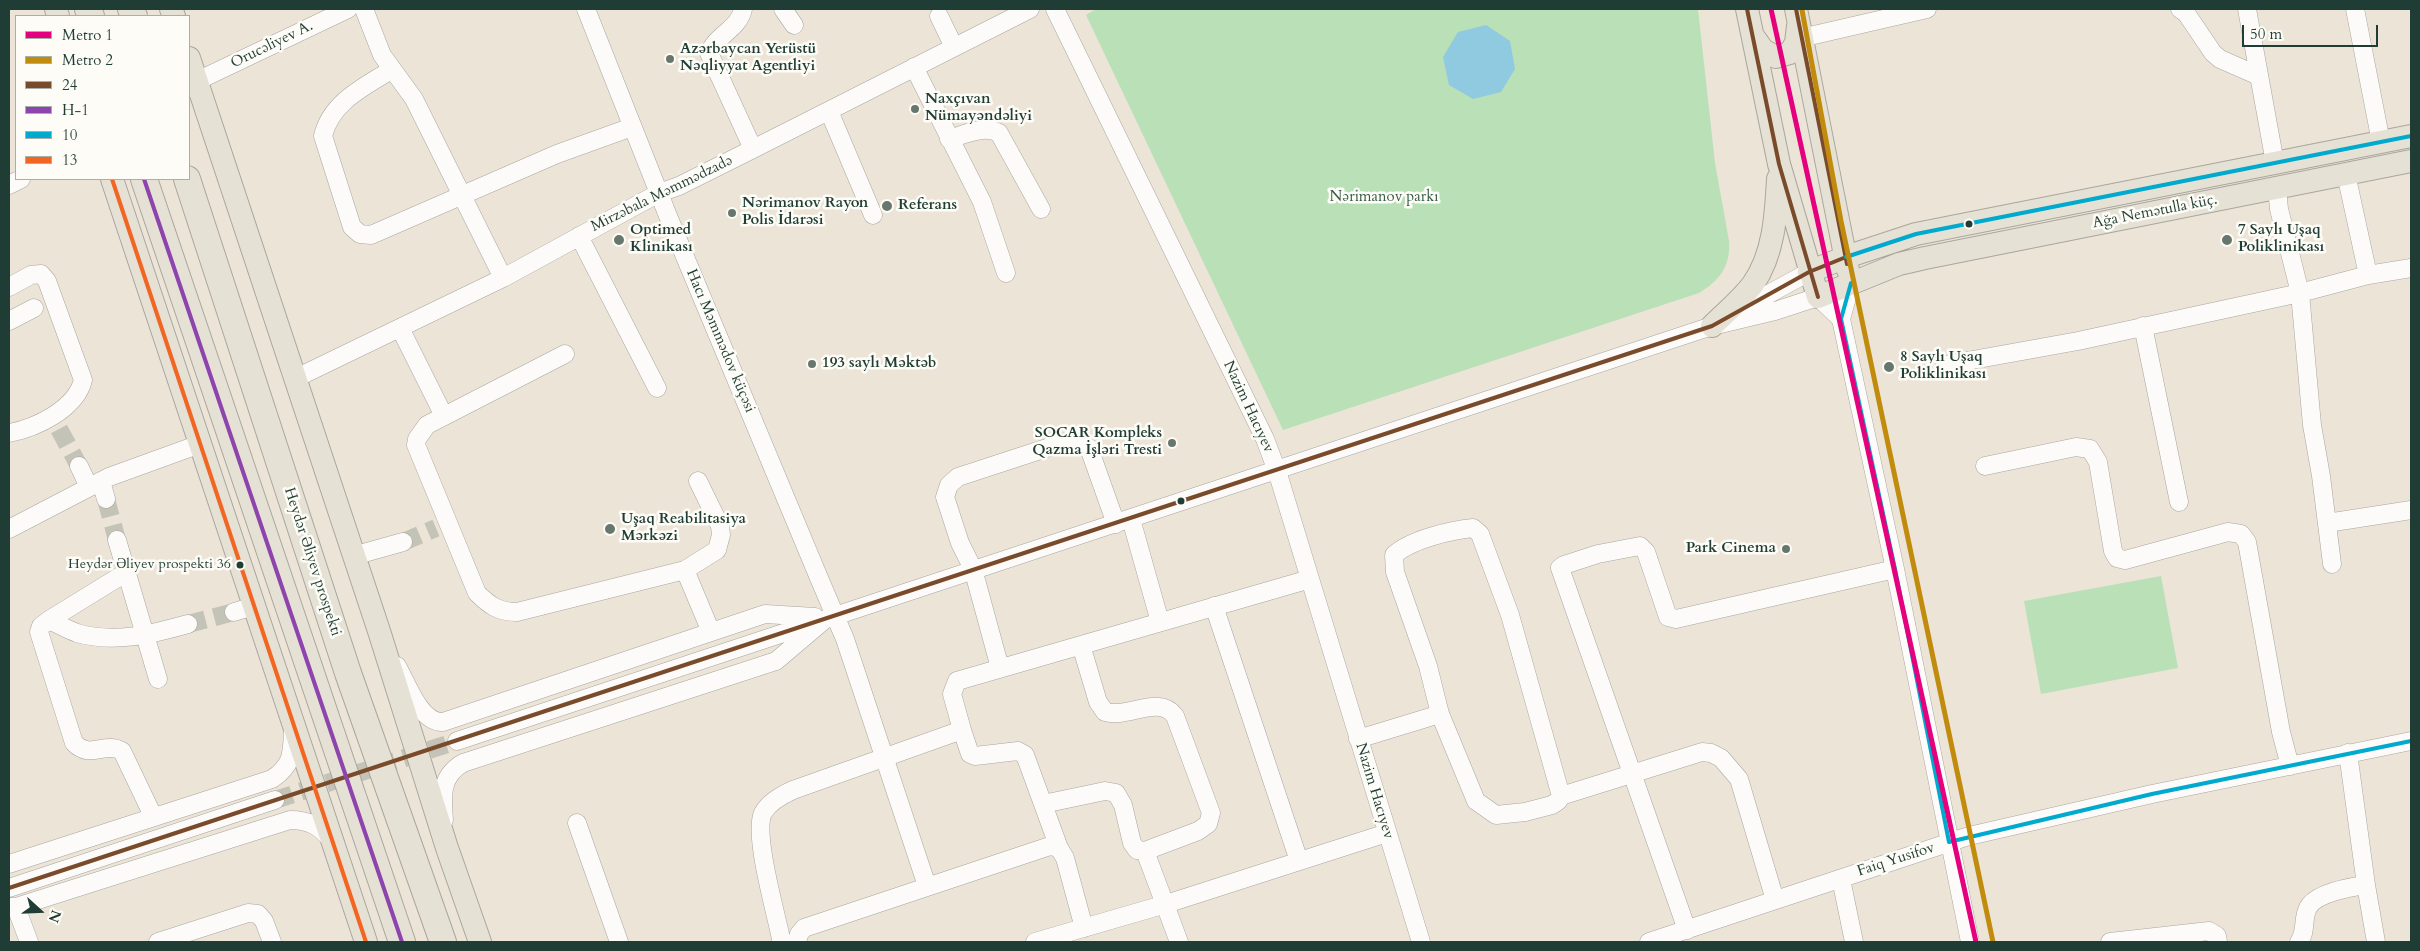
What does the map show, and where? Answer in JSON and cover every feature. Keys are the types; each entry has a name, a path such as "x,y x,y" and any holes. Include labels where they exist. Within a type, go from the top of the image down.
{"highway":[{"path":"144,180 402,942"},
{"name":"Heydər Əliyev prospekti","path":"187,180 348,674 443,942"}],"main road":[{"path":"1747,9 1779,164 1818,297"},
{"path":"1752,35 1763,50 1776,58 1790,53 1796,43 1799,23"},
{"path":"1799,23 1851,283"},
{"path":"190,61 379,631 447,848 480,942"},
{"name":"Ağa Nemətulla küç.","path":"1810,272 1846,257 1916,234 2411,136"},
{"name":"Ağa Nemətulla küç.","path":"1818,297 1899,264 2411,161"},
{"path":"1712,326 1752,286 1766,259 1773,234 1779,164"},
{"path":"112,180 200,444 244,609 293,724 366,942"}],"street":[{"name":"Orucəliyev A.","path":"197,81 348,9"},
{"path":"364,9 382,55 391,70 414,98 503,278"},
{"name":"Hacı Məmmədov küçəsi","path":"586,9 632,127 807,551 886,756 927,886"},
{"path":"743,9 741,17 735,25 712,45 709,53 753,149"},
{"path":"783,9 794,25"},
{"name":"Mirzəbala Məmmədzadə","path":"294,379 503,278 659,193 679,186 1030,9"},
{"name":"Nazim Hacıyev","path":"1055,9 1261,430 1277,471 1421,942"},
{"path":"1799,23 1927,9"},
{"path":"2180,9 2186,13 2213,53 2220,59 2259,76"},
{"path":"2247,9 2275,163"},
{"path":"2355,9 2381,142"},
{"path":"939,16 954,47"},
{"path":"914,67 982,202 1006,273"},
{"path":"391,70 346,99 334,110 324,131 323,143 352,227 360,234 370,235 557,154 632,127"},
{"path":"829,111 873,215"},
{"path":"949,139 982,129 991,128 1000,133 1040,209"},
{"path":"2346,174 2368,276"},
{"path":"2277,188 2279,209 2300,293 2312,425 2332,564"},
{"path":"579,236 657,388"},
{"path":"1945,365 2078,341 2411,268"},
{"path":"1712,326 1810,272"},
{"path":"9,287 32,275 40,274 48,282 84,380 81,390 55,423 9,433"},
{"path":"1851,283 1841,319 1895,569 1970,942"},
{"path":"457,741 803,624 1124,522 1712,326 1775,311 1818,297 1841,319"},
{"path":"9,321 34,308"},
{"path":"2143,326 2178,502"},
{"path":"400,328 444,416"},
{"path":"565,354 427,425 417,439 416,445 442,525 477,594 490,606 505,612 517,612 685,570 717,550 721,535 720,526 698,481"},
{"path":"1000,668 972,569 960,542 945,497 949,485 958,477 1065,442 1079,442 1089,448 1124,522 1160,622"},
{"path":"9,529 95,484 200,444"},
{"path":"1985,466 2076,447 2090,449 2098,462 2113,551 2117,558 2126,560 2228,532 2240,534 2247,542 2281,732 2290,766"},
{"path":"78,466 106,499"},
{"path":"2327,523 2411,510"},
{"path":"1561,796 1510,615 1480,534 1473,528 1462,529 1404,546 1394,555 1395,572 1428,666 1440,714 1476,801 1496,815 1525,812 1552,805 1561,796 1631,773 1702,752 1711,753 1721,758 1739,779 1775,900"},
{"path":"117,540 158,679"},
{"path":"353,556 403,542"},
{"path":"1687,930 1560,568 1598,554 1640,546 1646,552 1668,617 1676,619 1895,569"},
{"path":"685,570 711,632"},
{"path":"126,572 41,626 41,641 74,743 90,752 112,747 122,751 153,816"},
{"path":"1084,928 1065,858 1059,848 1025,755 1018,751 976,756 970,754 952,694 952,687 956,681 1310,579"},
{"path":"1214,606 1300,861"},
{"path":"379,631 422,711 428,719 437,722 457,718 765,614 832,616"},
{"path":"447,848 442,798 447,776 457,767 776,661 832,616"},
{"path":"49,620 77,633 103,638 146,636 188,624"},
{"path":"1043,804 1105,791 1116,794 1123,805 1132,843 1138,850 1145,851 1198,831 1208,824 1211,813 1175,716 1170,709 1162,706 1115,715 1105,712 1098,702 1081,645"},
{"path":"1358,739 1440,714"},
{"path":"9,864 272,779 283,771 290,761 293,724"},
{"path":"962,730 793,790 775,800 763,813 759,832 786,939 804,928 927,886 1038,849 1050,846 1059,848"},
{"name":"Faiq Yusifov","path":"1649,942 1969,836 2094,807 2411,741"},
{"path":"2348,753 2366,885 2376,942"},
{"path":"9,888 275,800"},
{"path":"29,942 12,907 290,820 307,821 319,827 334,845"},
{"path":"577,822 619,942"},
{"path":"1035,942 1166,904 1387,832"},
{"path":"1145,851 1179,942"},
{"path":"1841,878 1854,942"},
{"path":"2299,942 2304,935 2307,908 2314,901 2329,894 2366,885"},
{"path":"158,942 248,913 258,914 264,921 272,942"},
{"path":"2110,942 2208,931 2217,936 2218,942"}],"green space":[{"name":"Nərimanov parkı","path":"1096,9 1698,9 1715,163 1729,241 1726,265 1718,278 1699,293 1283,430 1086,15"},
{"path":"2161,576 2178,668 2041,694 2024,601"}],"water":[{"path":"1486,25 1510,41 1515,69 1501,92 1473,99 1449,85 1443,57 1458,32"}],"tunnel":[{"path":"59,429 79,466"},
{"path":"106,499 117,540"},
{"path":"403,542 436,528"},
{"path":"188,624 234,612"},
{"path":"275,800 457,741"}],"metro line":[{"name":"1","path":"1771,9 1976,942"},
{"name":"2","path":"1802,10 1841,221 1993,942"}],"transit line":[{"name":"24","path":"1747,9 1779,164 1818,297"},
{"name":"24","path":"1796,9 1847,264"},
{"name":"10","path":"1846,257 1916,234 2411,136"},
{"name":"13","path":"112,180 366,942"},
{"name":"H-1","path":"144,180 402,942"},
{"name":"24","path":"9,888 1712,326 1809,272 1846,257"},
{"name":"10","path":"1851,283 1841,319 1895,569 1949,842 2152,794 2411,741"}],"place":[{"name":"Azərbaycan Yerüstü Nəqliyyat Agentliyi","path":"670,59"},
{"name":"Naxçıvan Nümayəndəliyi","path":"915,109"},
{"name":"Referans","path":"887,206"},
{"name":"Nərimanov Rayon Polis İdarəsi","path":"732,213"},
{"name":"Optimed Klinikası","path":"619,240"},
{"name":"7 Saylı Uşaq Poliklinikası","path":"2227,240"},
{"name":"193 saylı Məktəb","path":"812,364"},
{"name":"8 Saylı Uşaq Poliklinikası","path":"1889,367"},
{"name":"SOCAR Kompleks Qazma İşləri Tresti","path":"1172,443"},
{"name":"Uşaq Reabilitasiya Mərkəzi","path":"610,529"},
{"name":"Park Cinema","path":"1786,549"},
{"name":"Heydər Əliyev prospekti 36","path":"240,565"}]}
